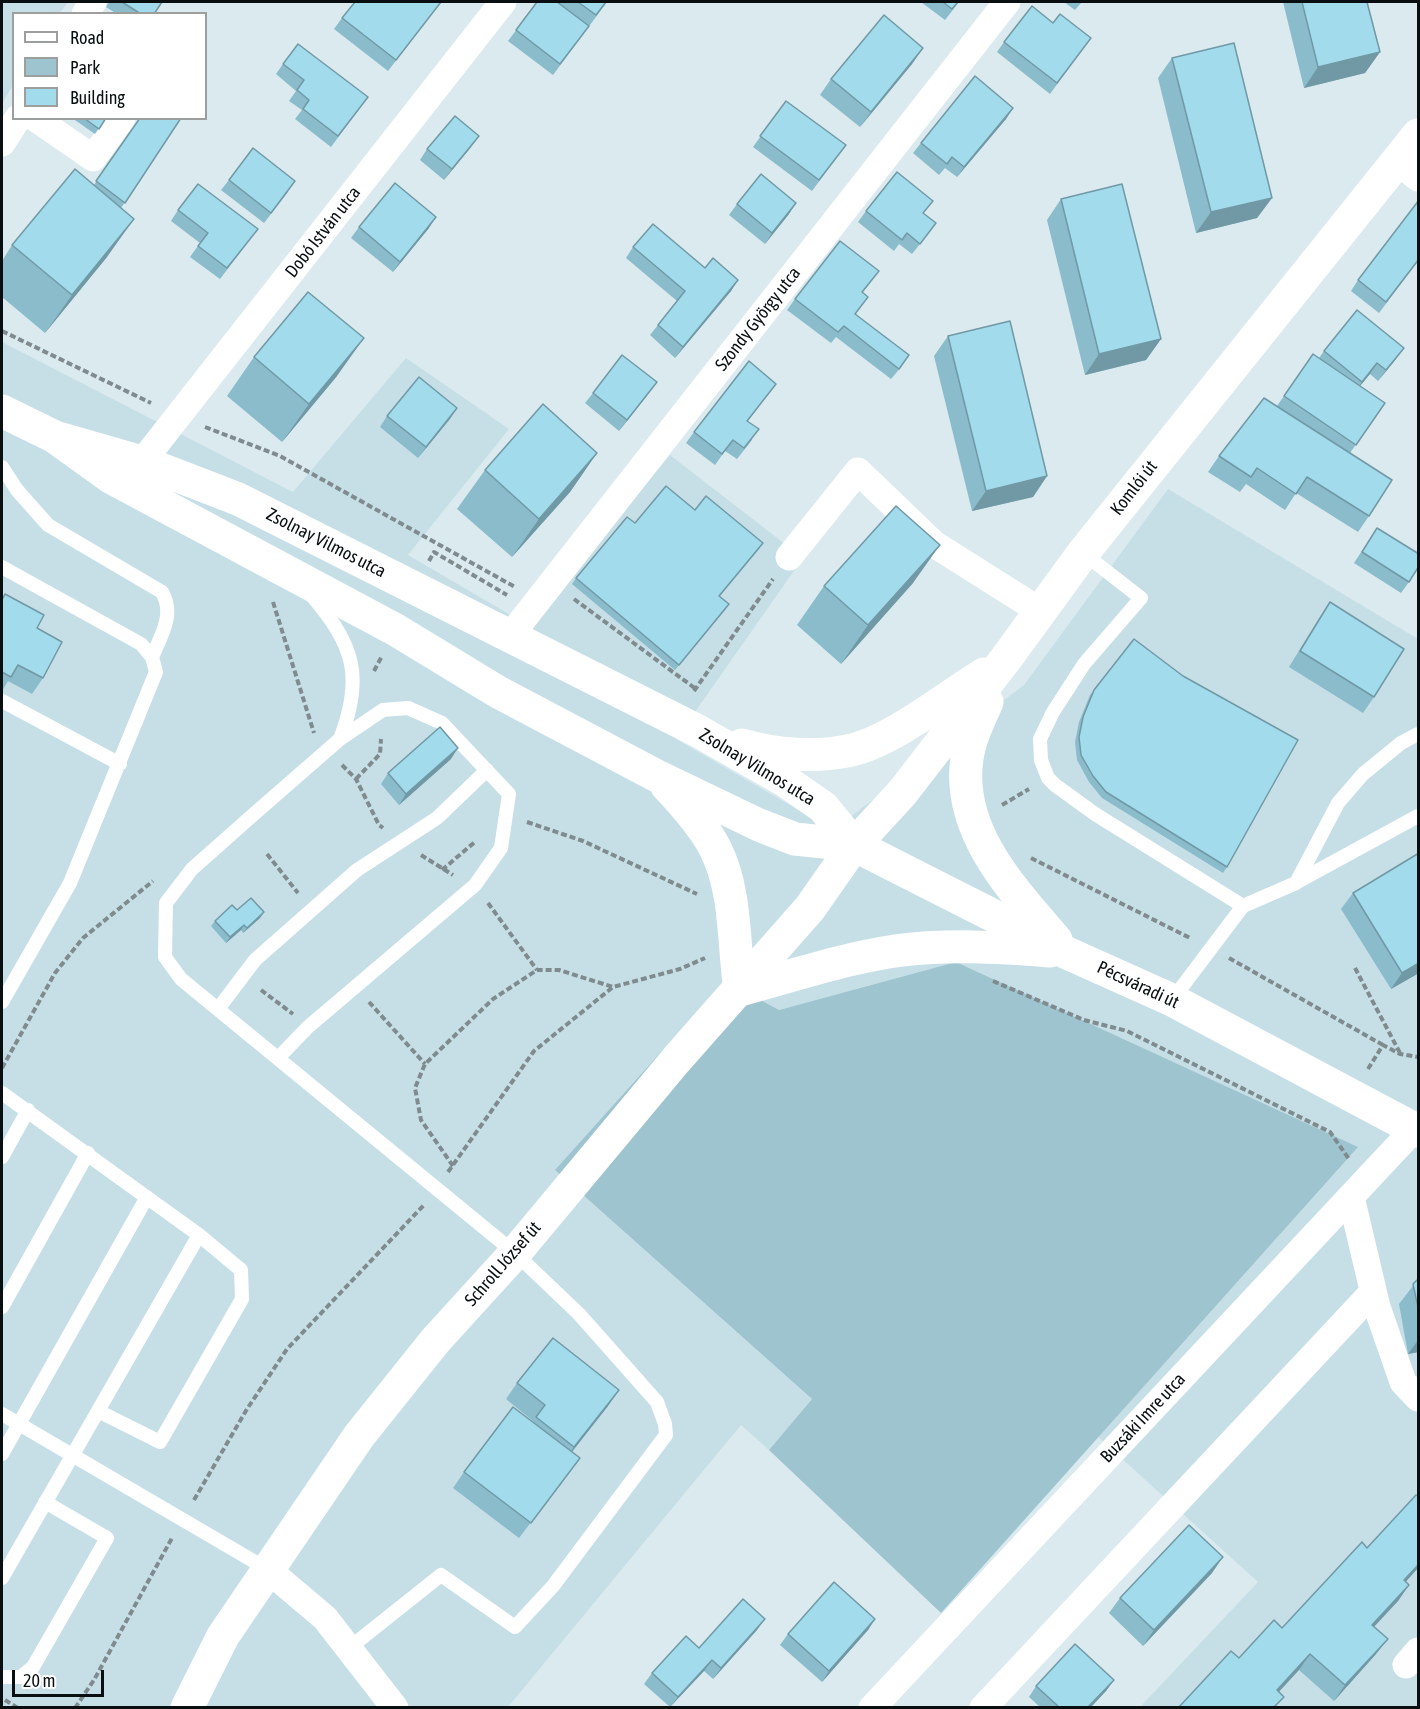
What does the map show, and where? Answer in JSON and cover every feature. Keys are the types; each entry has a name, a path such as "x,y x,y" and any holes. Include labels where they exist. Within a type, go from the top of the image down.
{"main road":[{"name":"Komlói út","path":"854,845 902,793 1005,660 1083,553 1408,170 1419,135"},
{"name":"Zsolnay Vilmos utca","path":"2,411 55,437 112,478 396,630 498,692 657,776 759,825 795,839 854,845"},
{"name":"Zsolnay Vilmos utca","path":"55,437 142,462 238,499 698,731 784,780 823,807 854,845"},
{"path":"698,731 753,748 787,754 853,750 910,721 1005,660"},
{"path":"1005,660 972,738 967,760 966,791 978,833 995,866 1067,952"},
{"path":"657,776 690,810 715,849 729,891 740,990 834,963 898,951 991,946 1067,952"},
{"name":"Pécsváradi út","path":"854,845 1067,952 1172,1000 1417,1128"},
{"name":"Schroll József út","path":"186,1707 223,1635 359,1436 435,1341 514,1253 676,1060 810,908 854,845"}],"street":[{"name":"Dobó István utca","path":"142,462 503,2"},
{"name":"Szondy György utca","path":"510,636 1007,2"},
{"path":"2,143 17,120"},
{"path":"38,120 93,158 121,120"},
{"path":"789,557 858,471 933,544 1040,610"},
{"name":"Buzsáki Imre utca","path":"872,1707 1417,1128"},
{"path":"1351,1197 1373,1292 1403,1382 1419,1398"},
{"path":"983,1707 1373,1292"},
{"path":"267,1569 325,1618 395,1707"}],"lane":[{"path":"2,467 17,490 48,525 162,592 168,602 169,611 152,657"},
{"path":"1083,553 1141,598 1084,664 1053,712 1040,739 1041,760 1048,778 1095,813 1243,906"},
{"path":"2,567 141,644 152,657 156,672 70,883 2,1002"},
{"path":"295,575 330,618 354,667 349,716 340,739"},
{"path":"2,700 120,764"},
{"path":"279,1057 308,1027 475,885 501,848 508,815 509,794 442,723 408,708 383,710 340,739 192,869 166,903 165,957 182,979 279,1057 434,1190 514,1253 579,1314 657,1402 665,1424 666,1435 553,1586 514,1627 441,1575 348,1649"},
{"path":"1296,883 1338,803 1363,774 1401,743 1419,734"},
{"path":"218,1009 255,960 357,870 437,818 487,770"},
{"path":"1172,1000 1243,906 1296,883 1419,816"},
{"path":"2,1093 199,1235 242,1270 242,1299 160,1442 98,1411"},
{"path":"2,1157 28,1110"},
{"path":"2,1307 87,1153"},
{"path":"2,1454 147,1197"},
{"path":"2,1578 199,1235"},
{"path":"2,1414 267,1569"},
{"path":"2,1677 21,1677 33,1667 107,1538 45,1502"}],"path":[{"path":"2,331 178,416 280,456 523,591 531,608"},
{"path":"434,552 531,608"},
{"path":"690,696 789,557"},
{"path":"552,582 673,675 696,689"},
{"path":"273,602 317,742 356,779 379,825 442,870 475,885 537,970"},
{"path":"442,870 508,815 583,841 705,898"},
{"path":"267,854 298,893"},
{"path":"1027,856 1211,949 1383,1045"},
{"path":"2,1068 55,973 83,938 157,877"},
{"path":"75,1707 94,1680 182,1519 247,1409 286,1349 392,1240 434,1190 453,1167 534,1051 614,987 680,969 705,958"},
{"path":"1356,968 1401,1054"},
{"path":"453,1167 421,1120 415,1088 424,1064 493,999 537,970 559,970 614,987"},
{"path":"242,976 308,1027"},
{"path":"992,981 1084,1020 1127,1031 1330,1131 1344,1155 1370,1176"},
{"path":"355,986 424,1064"},
{"path":"2,1698 18,1707"}],"shaded area":[{"path":"2,2 68,2 61,12 12,12 12,87 2,104"},
{"path":"2,342 293,492 406,358 509,429 408,555 529,626 670,455 803,558 676,739 833,830 1024,685 1168,489 1418,639 1418,1707 1140,1707 1258,1582 1098,1437 1357,1147 956,962 779,1010 555,1170 812,1399 769,1450 741,1425 508,1707 2,1707"}],"green space":[{"path":"956,962 1358,1147 941,1613 769,1450 812,1399 555,1170 725,981 779,1010"}],"building":[{"path":"122,2 162,2 155,12 138,12"},
{"path":"355,2 441,2 396,60 342,18"},
{"path":"537,2 557,2 589,26 560,64 516,30"},
{"path":"578,2 606,2 596,15"},
{"path":"943,2 958,2 952,9"},
{"path":"1302,2 1367,2 1380,52 1318,67"},
{"path":"1032,6 1053,23 1060,14 1091,38 1057,83 1004,42"},
{"path":"884,15 923,48 871,112 831,79"},
{"path":"1234,43 1272,198 1211,212 1172,58"},
{"path":"298,44 368,97 338,136 303,109 309,100 297,90 304,80 283,64"},
{"path":"975,76 1013,108 964,167 952,157 947,164 921,143"},
{"path":"786,101 846,145 819,180 760,136"},
{"path":"455,116 479,136 452,169 427,149"},
{"path":"87,120 105,120 99,129"},
{"path":"139,120 180,120 125,203 96,181"},
{"path":"253,148 295,181 271,213 229,180"},
{"path":"75,169 134,219 72,295 12,245"},
{"path":"897,172 933,201 923,213 936,223 920,244 907,233 902,240 866,211"},
{"path":"761,174 796,203 772,233 737,204"},
{"path":"395,183 436,217 400,262 359,227"},
{"path":"198,184 258,229 227,268 198,246 208,233 178,210"},
{"path":"1122,184 1161,339 1099,354 1061,199"},
{"path":"1419,200 1419,259 1386,302 1358,280"},
{"path":"653,224 705,268 713,258 738,280 683,347 658,325 685,291 633,247"},
{"path":"840,241 879,271 862,292 868,297 855,314 909,355 899,369 844,326 838,332 795,299"},
{"path":"308,292 364,338 309,404 254,357"},
{"path":"1357,310 1404,348 1386,370 1377,363 1362,382 1324,351"},
{"path":"1010,321 1047,476 986,491 948,336"},
{"path":"1313,354 1385,403 1356,445 1284,396"},
{"path":"622,355 657,382 627,420 593,393"},
{"path":"749,361 776,384 747,421 759,429 744,448 733,440 722,454 694,432"},
{"path":"419,377 457,408 426,447 387,416"},
{"path":"1264,398 1392,480 1369,516 1307,477 1296,494 1257,468 1251,477 1219,456"},
{"path":"543,404 597,453 539,519 485,470"},
{"path":"666,486 695,510 706,496 763,543 719,596 729,604 679,665 576,578 627,517 635,523"},
{"path":"896,506 940,545 868,625 824,586"},
{"path":"1377,528 1419,554 1419,566 1409,582 1362,552"},
{"path":"5,594 44,615 37,628 62,642 43,678 18,665 11,677 2,672 2,600"},
{"path":"1330,602 1404,649 1374,697 1300,651"},
{"path":"1134,639 1183,676 1298,740 1227,867 1106,792 1093,776 1081,755 1079,737 1083,717 1094,690"},
{"path":"440,727 458,748 406,794 388,773"},
{"path":"1419,853 1419,963 1402,973 1353,893"},
{"path":"251,898 264,912 247,928 244,925 230,937 215,921 232,905 237,910"},
{"path":"1419,1278 1419,1312 1413,1284"},
{"path":"553,1338 619,1390 574,1447 536,1417 545,1405 517,1383"},
{"path":"513,1407 580,1458 531,1523 464,1472"},
{"path":"1416,1495 1419,1497 1419,1564 1404,1580 1409,1585 1372,1625 1388,1639 1345,1685 1310,1654 1277,1690 1284,1697 1274,1707 1179,1707 1231,1651 1239,1658 1274,1620 1282,1628 1362,1542 1367,1548"},
{"path":"1189,1525 1223,1557 1154,1630 1120,1598"},
{"path":"834,1582 875,1619 829,1671 788,1634"},
{"path":"743,1599 765,1619 721,1668 712,1660 678,1697 652,1673 686,1636 699,1648"},
{"path":"1075,1644 1114,1680 1088,1707 1059,1707 1036,1686"}]}
